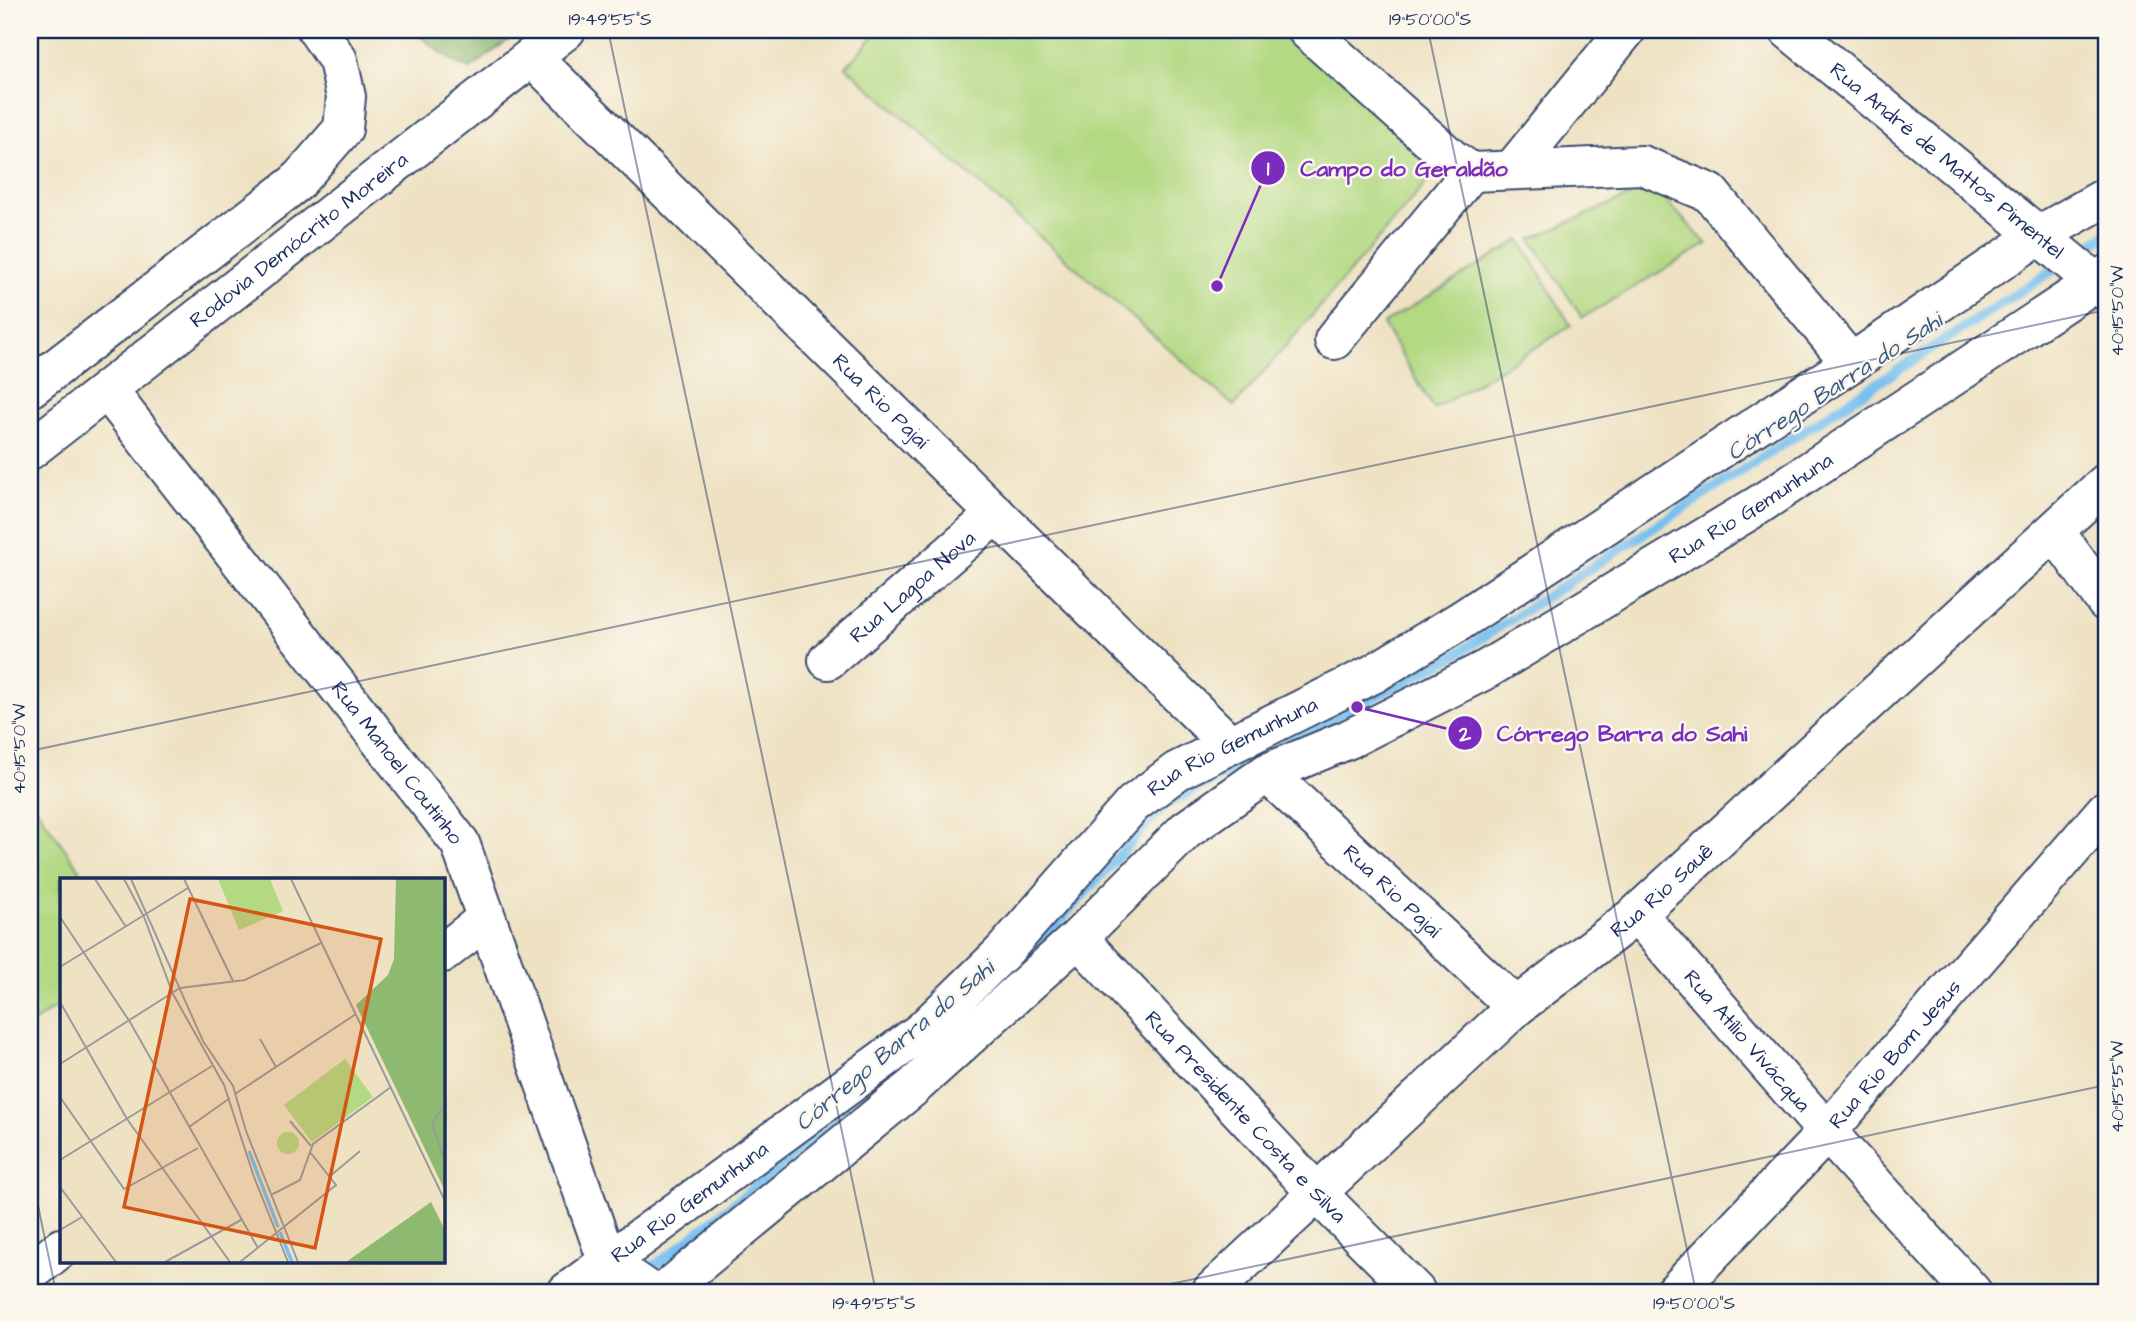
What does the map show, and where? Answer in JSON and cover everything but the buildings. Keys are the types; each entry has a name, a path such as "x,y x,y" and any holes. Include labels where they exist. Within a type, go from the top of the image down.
{"street":[{"path":"30,388 296,183 343,129 346,97 338,60 317,30"},
{"name":"Rodovia Demócrito Moreira","path":"30,450 566,30"},
{"path":"1307,30 1452,159 1471,172 1642,165 1710,193 1851,363"},
{"path":"1512,170 1626,30"},
{"name":"Rua André de Mattos Pimentel","path":"1789,30 2039,235 2103,283"},
{"name":"Rua Rio Pajaí","path":"532,57 1229,744"},
{"path":"1334,340 1471,172"},
{"name":"Rua Rio Gemunhuna","path":"567,1292 922,1031 1003,952 1133,804 1177,771 1373,674 1460,621 1851,363 2039,235 2106,197"},
{"name":"Rua Rio Gemunhuna","path":"664,1292 912,1088 1077,938 1186,830 1267,774 1349,739 1487,669 1757,506 2103,283"},
{"name":"Rua Manoel Coutinho","path":"108,391 460,843 608,1262"},
{"name":"Rua Rio Sauê","path":"1211,1292 1516,1007 1637,914 2056,533 2106,484"},
{"name":"Rua Lagoa Nova","path":"828,660 996,514"},
{"path":"2056,533 2106,602"},
{"name":"Rua Rio Pajaí","path":"1267,774 1516,1007"},
{"name":"Rua Rio Bom Jesus","path":"1675,1292 1827,1132 2106,810"},
{"name":"Rua Atílio Vivácqua","path":"1637,914 1827,1132 1972,1292"},
{"path":"444,952 486,919"},
{"name":"Rua Presidente Costa e Silva","path":"1077,938 1316,1192 1416,1292"},
{"path":"30,1273 60,1249"},
{"path":"608,1262 650,1292"}],"green space":[{"path":"412,30 521,30 470,69 452,61"},
{"path":"879,30 1286,30 1441,166 1234,406 846,67"},
{"path":"1652,186 1707,244 1582,318 1531,239"},
{"path":"1520,240 1571,326 1434,409 1383,324"},
{"path":"30,799 85,878 60,878 60,1004 30,1025"}],"waterway":[{"name":"Córrego Barra do Sahi","path":"2075,256 2106,235"},
{"name":"Córrego Barra do Sahi","path":"1014,971 1165,805 1454,656 2061,265"},
{"name":"Córrego Barra do Sahi","path":"640,1275 671,1254 897,1073"}],"place":[{"name":"Campo do Geraldão","path":"1217,286"},
{"name":"Córrego Barra do Sahi","path":"1357,707"}]}
